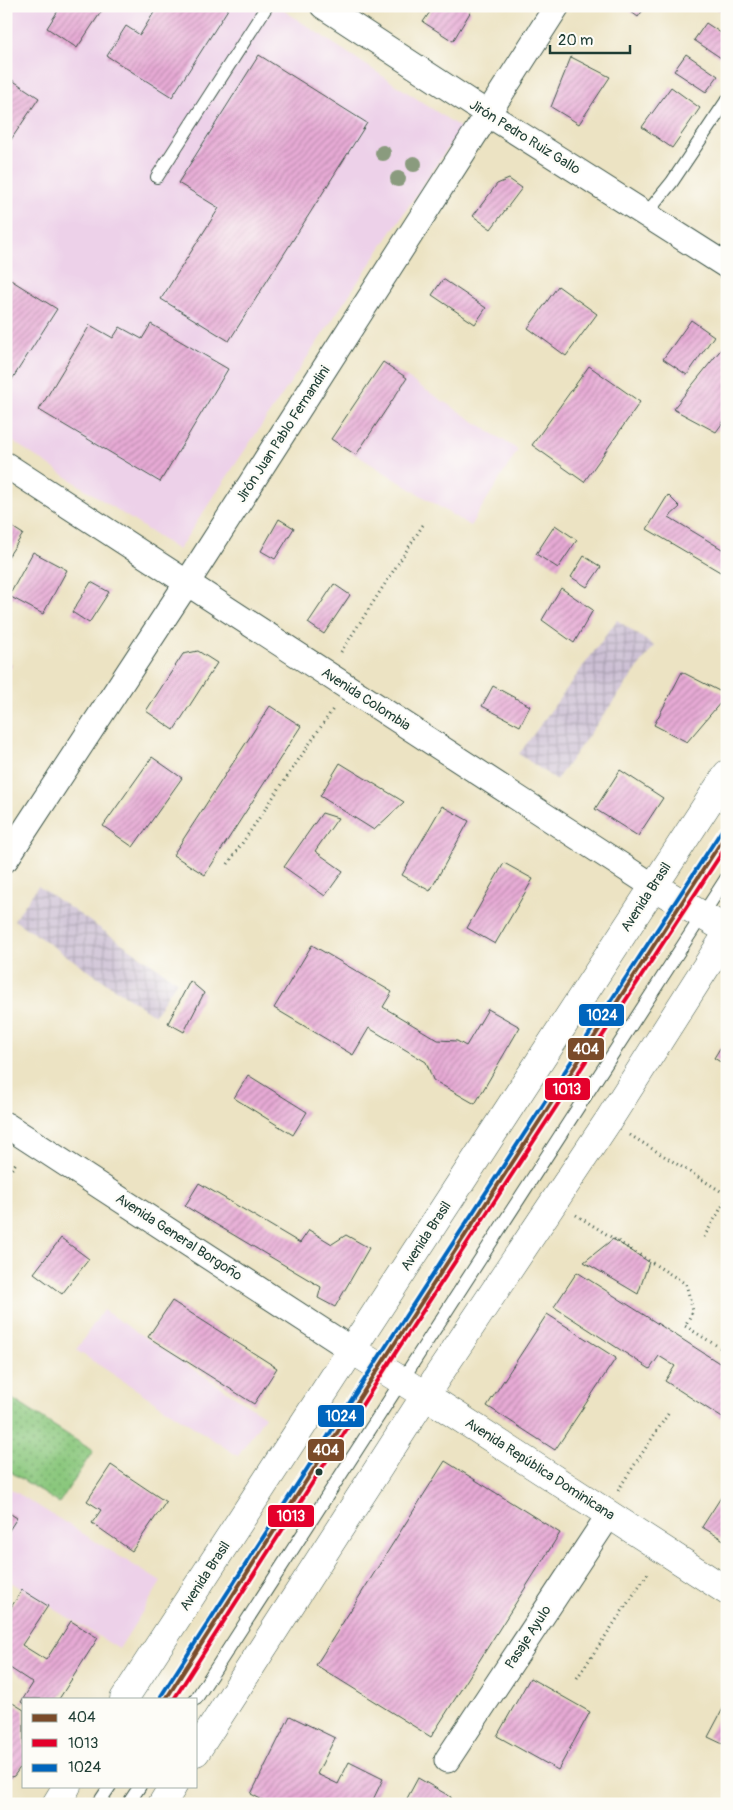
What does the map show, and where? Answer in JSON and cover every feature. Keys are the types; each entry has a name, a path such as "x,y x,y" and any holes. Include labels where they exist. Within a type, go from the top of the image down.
{"main road":[{"name":"Avenida Brasil","path":"125,1698 727,774"},
{"name":"Avenida Colombia","path":"653,886 727,930"},
{"path":"198,1749 425,1395 608,1122 727,934"},
{"name":"Avenida República Dominicana","path":"352,1350 425,1395 727,1591"},
{"path":"56,1804 66,1788"},
{"path":"162,1804 172,1788"}],"street":[{"name":"Jirón Pedro Ruiz Gallo","path":"323,6 488,114 727,266"},
{"name":"Jirón Juan Pablo Fernandini","path":"6,859 187,583 557,6"},
{"name":"Avenida Colombia","path":"6,465 653,886"},
{"name":"Avenida General Borgoño","path":"6,1125 352,1350"},
{"name":"Pasaje Ayulo","path":"447,1760 606,1513"}],"lane":[{"path":"157,177 267,6"},
{"path":"646,214 672,182 727,100"},
{"path":"167,1698 391,1374 692,909 727,833"},
{"path":"197,1698 391,1374 692,909 727,877"},
{"path":"98,1804 109,1788"},
{"path":"128,1804 139,1788"}],"path":[{"path":"327,674 425,522"},
{"path":"228,864 348,687"},
{"path":"608,1122 727,1197 704,1237"},
{"path":"554,1202 686,1284 693,1311 685,1326 727,1352"},
{"path":"606,1513 670,1411"},
{"path":"577,1678 663,1550"}],"shaded area":[{"path":"9,6 277,6 461,128 178,550 6,437 6,10"},
{"path":"383,362 518,450 470,526 331,439"},
{"path":"617,620 654,646 556,780 519,754"},
{"path":"38,886 177,981 154,1015 14,920"},
{"path":"103,1310 265,1416 238,1456 76,1350"},
{"path":"6,1486 161,1582 119,1649 6,1579"}],"green space":[{"path":"6,1395 93,1451 59,1503 6,1469"}],"building":[{"path":"61,6 105,6 77,48 47,28"},
{"path":"158,6 230,6 172,97 107,56 126,26 140,35"},
{"path":"434,6 464,6 471,11 453,41 423,22"},
{"path":"623,6 646,6 638,17"},
{"path":"717,6 727,6 727,15 716,8"},
{"path":"706,23 727,37 727,62 694,40"},
{"path":"686,54 718,76 706,92 674,71"},
{"path":"259,55 367,123 229,341 161,299 219,208 178,183"},
{"path":"571,57 610,77 579,124 551,107"},
{"path":"6,76 39,98 6,147"},
{"path":"671,87 700,108 672,148 642,127"},
{"path":"509,179 522,188 491,229 473,216 497,184"},
{"path":"6,277 57,309 9,384 6,383"},
{"path":"443,279 486,308 475,324 432,295"},
{"path":"558,286 597,314 566,356 528,328"},
{"path":"691,320 714,336 687,375 663,359"},
{"path":"151,324 228,369 160,482 39,410 90,325 113,338 120,327 142,339"},
{"path":"727,342 727,417 716,432 673,409"},
{"path":"383,362 407,378 356,455 331,439"},
{"path":"589,366 640,402 584,482 532,445"},
{"path":"668,495 680,507 669,517 727,552 727,576 647,529"},
{"path":"279,519 294,528 275,559 261,551"},
{"path":"6,523 23,534 6,560"},
{"path":"555,525 577,540 558,568 536,554"},
{"path":"33,552 67,570 43,614 9,596"},
{"path":"584,556 601,567 587,587 571,577"},
{"path":"91,582 109,592 89,623 72,612"},
{"path":"334,584 350,595 324,634 308,623"},
{"path":"561,588 593,610 574,643 542,620"},
{"path":"198,651 217,663 174,730 146,711 183,654"},
{"path":"6,662 12,665 6,675"},
{"path":"682,672 727,695 687,742 654,725"},
{"path":"493,686 530,706 520,726 482,706"},
{"path":"270,706 301,726 205,875 173,855"},
{"path":"152,757 182,778 133,847 103,826"},
{"path":"340,763 404,802 374,830 320,796"},
{"path":"620,770 663,798 638,836 595,809"},
{"path":"442,806 469,821 430,891 402,875"},
{"path":"322,813 338,818 315,851 343,871 325,896 284,867"},
{"path":"504,863 533,879 495,944 467,928"},
{"path":"312,945 392,992 383,1007 438,1040 457,1041 466,1046 488,1009 520,1027 475,1104 433,1080 426,1062 369,1028 353,1055 274,1008"},
{"path":"190,981 204,993 184,1032 168,1023"},
{"path":"727,1037 727,1066 714,1058"},
{"path":"248,1075 307,1112 293,1135 234,1098"},
{"path":"199,1183 300,1243 309,1230 332,1244 346,1235 369,1248 335,1307 318,1298 321,1287 185,1206"},
{"path":"61,1238 89,1259 62,1294 34,1273"},
{"path":"613,1239 649,1262 638,1294 584,1262"},
{"path":"577,1272 727,1368 727,1421 665,1381 675,1366 659,1356 650,1369 554,1307"},
{"path":"172,1301 277,1368 254,1404 148,1337"},
{"path":"547,1314 616,1358 555,1450 487,1406"},
{"path":"445,1461 560,1533 431,1737 316,1665"},
{"path":"111,1465 166,1502 132,1551 92,1523 101,1510 87,1501"},
{"path":"727,1488 727,1542 702,1527"},
{"path":"6,1511 17,1518 6,1535"},
{"path":"22,1590 48,1606 22,1645 46,1660 71,1621 98,1638 60,1698 24,1698 33,1683 10,1668 6,1673 6,1615"},
{"path":"530,1678 590,1712 558,1770 497,1736"},
{"path":"6,1699 22,1709 22,1765 14,1776 11,1777 6,1774"},
{"path":"727,1701 727,1746 708,1737"},
{"path":"290,1716 335,1738 317,1774 338,1784 349,1762 383,1779 371,1804 270,1804 251,1794"},
{"path":"418,1778 451,1797 451,1804 404,1804"}],"transit line":[{"name":"1024","path":"161,1696 722,830"},
{"name":"404","path":"167,1698 727,833"},
{"name":"1013","path":"175,1698 398,1349 727,845"}]}
